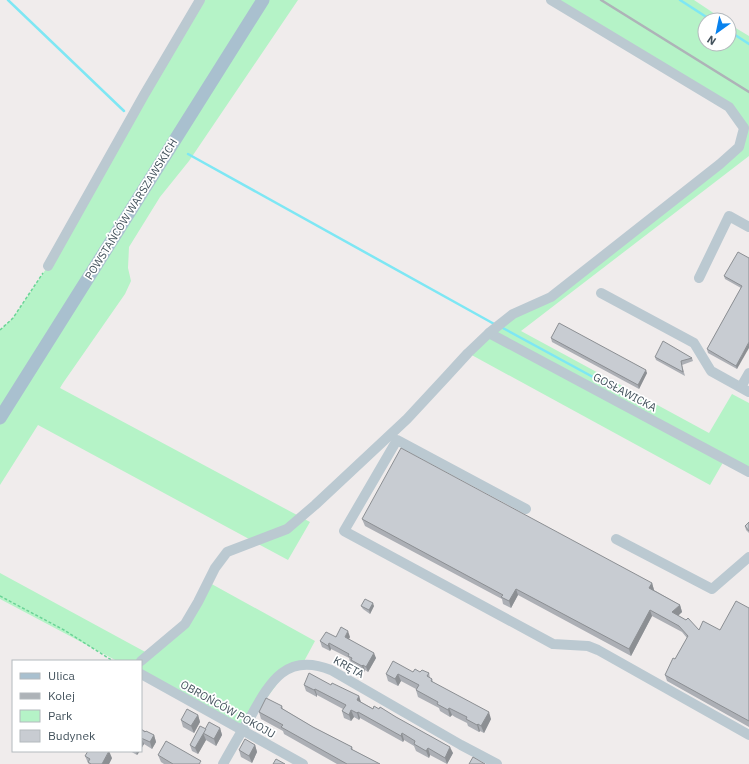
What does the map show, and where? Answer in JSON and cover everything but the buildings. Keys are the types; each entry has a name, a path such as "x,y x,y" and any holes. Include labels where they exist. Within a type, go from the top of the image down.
{"main road":[{"name":"POWSTAŃCÓW WARSZAWSKICH","path":"0,418 263,0"}],"street":[{"path":"48,266 144,95 200,0"},
{"path":"142,660 185,624 215,568 227,552 287,529 315,505 407,419 446,378 468,352 489,333 513,314 551,297 720,164 739,146 744,128 730,107 550,0"},
{"path":"698,278 729,216 749,227"},
{"path":"601,294 694,342 711,371 745,390 749,373"},
{"name":"GOSŁAWICKA","path":"489,333 749,472"},
{"path":"526,509 397,440 344,531 553,644 588,646 598,650 749,735"},
{"path":"616,539 712,589 749,557"},
{"name":"KRĘTA","path":"223,764 267,688 279,675 290,668 305,665 318,665 331,670 461,746 496,764"},
{"name":"OBROŃCÓW POKOJU","path":"142,675 303,764"}],"path":[{"path":"0,330 13,318 48,266"},
{"path":"0,596 64,630 111,660"}],"green space":[{"path":"200,0 298,0 189,161 160,197 129,247 128,268 131,281 125,294 60,388 310,522 288,560 38,425 0,485 0,330 13,318 48,266"},
{"path":"551,0 694,0 712,12 697,12 697,52 737,52 737,29 749,36 749,156 521,331 709,433 732,394 749,403 749,472 725,459 710,485 468,353 489,333 551,297 739,147 744,128 729,107"},
{"path":"0,573 149,654 185,624 208,582 315,641 302,665 289,668 242,731 142,675 142,660 115,660 0,599"}],"waterway":[{"path":"8,0 124,111"},
{"path":"680,0 699,12"},
{"path":"737,36 749,44"},
{"path":"188,154 496,325"},
{"path":"501,327 639,402"}],"railway":[{"path":"601,0 749,92"}]}
